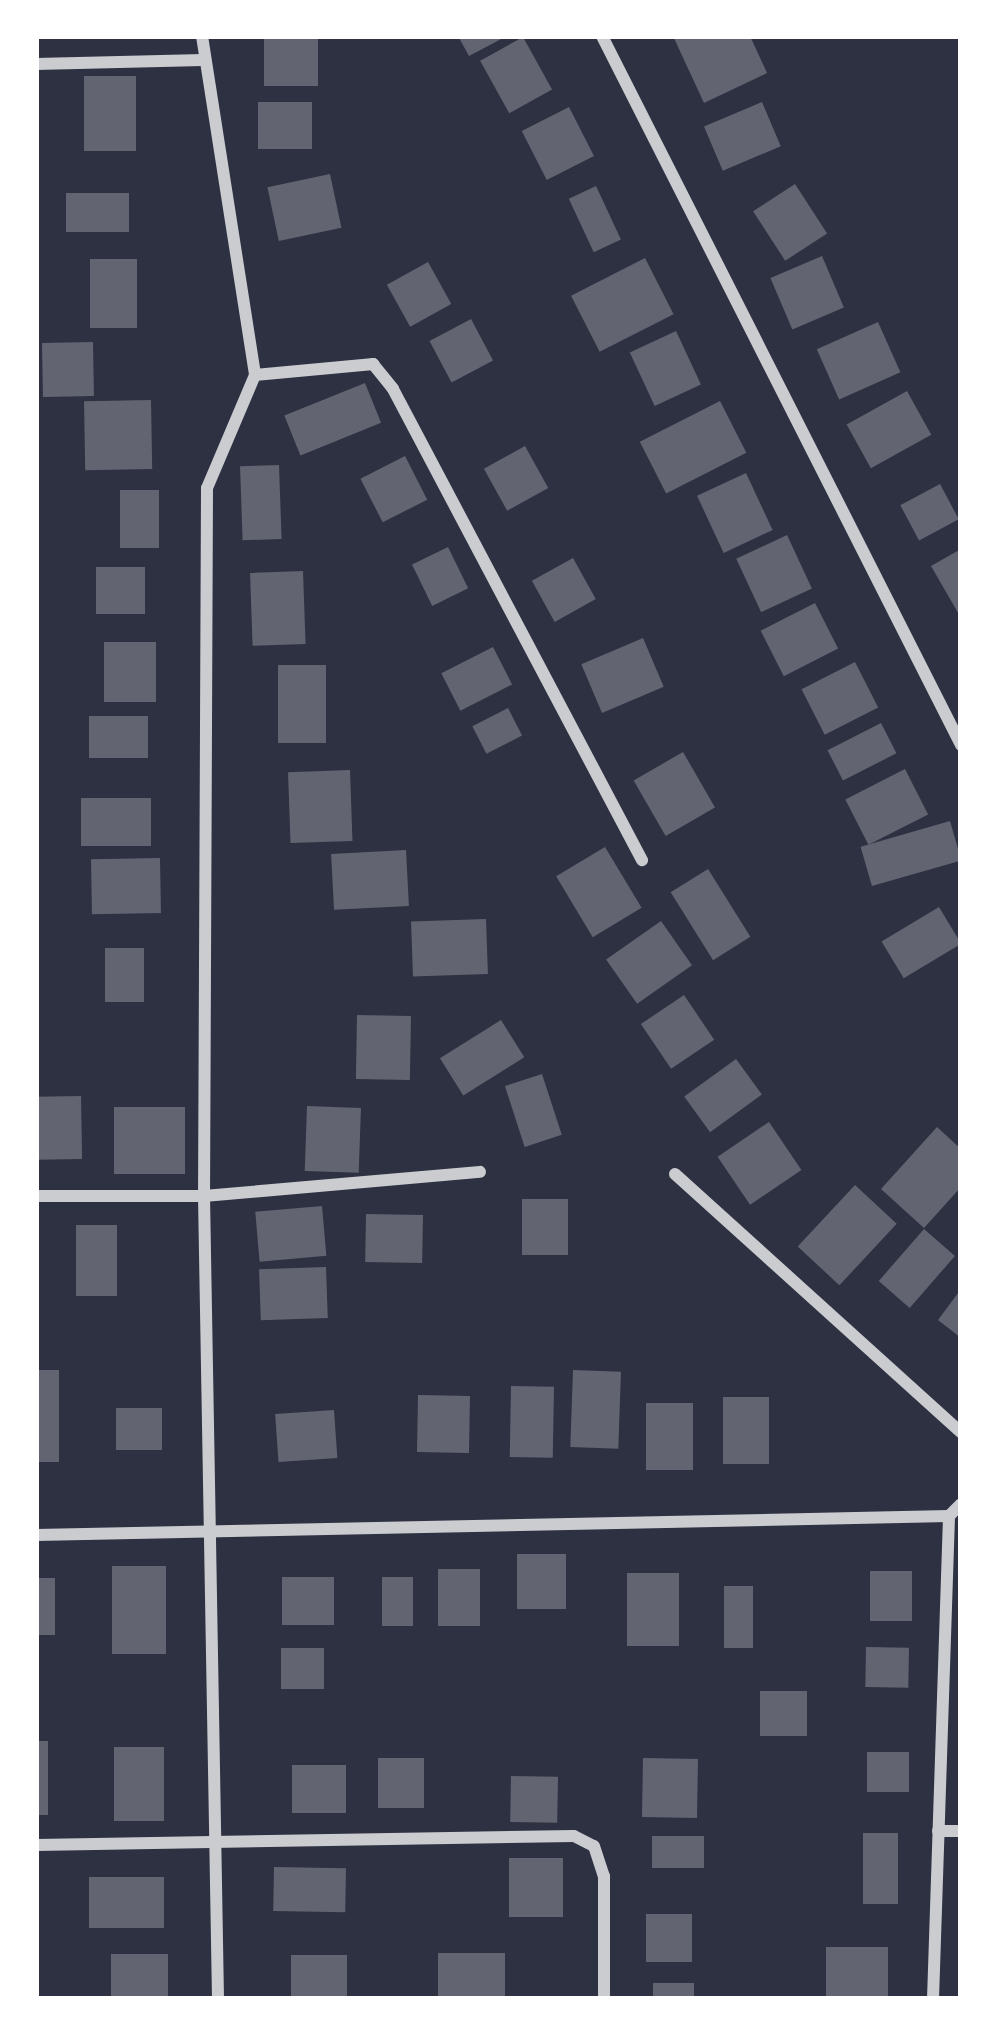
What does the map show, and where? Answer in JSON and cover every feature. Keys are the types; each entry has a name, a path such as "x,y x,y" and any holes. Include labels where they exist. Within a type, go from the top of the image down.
{"street":[{"path":"202,36 255,375 207,488 204,1196 215,1535 218,1999"},
{"path":"602,36 961,745"},
{"path":"36,64 203,60"},
{"path":"255,375 373,364 393,388 642,860"},
{"path":"36,1196 204,1196 480,1172"},
{"path":"675,1174 961,1432"},
{"path":"933,1999 949,1516 961,1504"},
{"path":"36,1535 215,1535 949,1516"},
{"path":"938,1831 961,1831"},
{"path":"36,1845 574,1836 594,1846 604,1876 604,1999"}],"building":[{"path":"264,36 318,36 318,86 264,86"},
{"path":"458,36 507,36 469,56"},
{"path":"673,36 750,36 767,73 704,103"},
{"path":"523,37 552,89 509,113 480,61"},
{"path":"84,76 136,76 136,151 84,151"},
{"path":"258,102 312,102 312,149 258,149"},
{"path":"762,102 781,146 723,171 704,127"},
{"path":"569,107 594,156 547,180 522,131"},
{"path":"330,174 341,228 279,241 267,187"},
{"path":"795,184 827,233 785,261 753,211"},
{"path":"596,186 621,239 594,252 569,199"},
{"path":"66,193 129,193 129,232 66,232"},
{"path":"822,256 844,308 792,329 770,278"},
{"path":"645,258 674,314 600,352 571,296"},
{"path":"90,259 137,259 137,328 90,328"},
{"path":"428,262 451,304 410,327 387,285"},
{"path":"471,319 493,360 452,383 430,341"},
{"path":"878,322 900,372 839,399 817,349"},
{"path":"676,331 701,384 655,406 630,353"},
{"path":"93,342 94,396 43,397 42,343"},
{"path":"365,383 381,423 300,455 284,416"},
{"path":"907,391 931,435 871,468 847,424"},
{"path":"151,400 152,469 85,470 84,401"},
{"path":"720,401 746,453 666,494 640,442"},
{"path":"525,446 548,488 507,511 484,469"},
{"path":"405,456 427,500 383,522 360,479"},
{"path":"279,465 282,539 243,540 240,466"},
{"path":"746,473 773,530 724,553 697,496"},
{"path":"940,484 959,519 919,540 900,505"},
{"path":"120,490 159,490 159,548 120,548"},
{"path":"787,535 812,588 761,612 736,559"},
{"path":"448,547 468,588 432,606 412,565"},
{"path":"961,549 961,618 931,566"},
{"path":"573,558 596,599 555,622 532,581"},
{"path":"96,567 145,567 145,614 96,614"},
{"path":"303,571 306,644 253,646 250,573"},
{"path":"815,603 838,648 784,676 761,631"},
{"path":"643,638 664,687 602,713 581,664"},
{"path":"104,642 156,642 156,702 104,702"},
{"path":"493,647 512,684 460,711 441,673"},
{"path":"855,662 878,707 825,735 802,689"},
{"path":"278,665 326,665 326,743 278,743"},
{"path":"508,708 522,736 486,754 472,726"},
{"path":"89,716 148,716 148,758 89,758"},
{"path":"881,723 896,753 843,781 828,750"},
{"path":"683,752 715,807 666,836 634,780"},
{"path":"905,769 928,814 868,845 845,799"},
{"path":"350,770 352,841 291,843 288,772"},
{"path":"81,798 151,798 151,846 81,846"},
{"path":"950,821 961,860 872,886 861,847"},
{"path":"605,847 642,908 593,937 556,876"},
{"path":"406,850 409,906 334,910 331,854"},
{"path":"160,858 161,913 92,914 91,859"},
{"path":"708,869 750,937 713,960 671,892"},
{"path":"939,907 961,944 904,978 882,942"},
{"path":"486,919 488,974 413,977 411,922"},
{"path":"661,921 692,965 637,1004 606,959"},
{"path":"105,948 144,948 144,1002 105,1002"},
{"path":"684,995 714,1040 671,1069 641,1024"},
{"path":"357,1015 411,1016 410,1080 356,1079"},
{"path":"501,1020 524,1057 463,1095 440,1058"},
{"path":"736,1059 762,1095 710,1132 684,1097"},
{"path":"542,1074 562,1135 525,1147 505,1086"},
{"path":"81,1096 82,1159 37,1160 36,1097"},
{"path":"307,1106 361,1108 359,1173 305,1171"},
{"path":"114,1107 185,1107 185,1174 114,1174"},
{"path":"769,1122 801,1170 750,1205 718,1157"},
{"path":"937,1127 961,1149 961,1187 924,1228 881,1189"},
{"path":"855,1185 897,1224 839,1285 798,1246"},
{"path":"522,1199 568,1199 568,1255 522,1255"},
{"path":"322,1206 326,1256 260,1262 255,1212"},
{"path":"366,1214 423,1215 422,1263 365,1262"},
{"path":"76,1225 117,1225 117,1296 76,1296"},
{"path":"924,1229 955,1256 910,1308 879,1281"},
{"path":"326,1267 328,1318 261,1320 259,1269"},
{"path":"961,1289 961,1338 938,1320"},
{"path":"36,1370 59,1370 59,1462 36,1462"},
{"path":"573,1370 621,1372 618,1449 570,1447"},
{"path":"511,1386 554,1387 553,1458 510,1457"},
{"path":"418,1395 470,1396 469,1453 417,1452"},
{"path":"723,1397 769,1397 769,1464 723,1464"},
{"path":"646,1403 693,1403 693,1470 646,1470"},
{"path":"116,1408 162,1408 162,1450 116,1450"},
{"path":"334,1410 337,1458 278,1462 275,1414"},
{"path":"517,1554 566,1554 566,1609 517,1609"},
{"path":"112,1566 166,1566 166,1654 112,1654"},
{"path":"438,1569 480,1569 480,1626 438,1626"},
{"path":"870,1571 912,1571 912,1621 870,1621"},
{"path":"627,1573 679,1573 679,1646 627,1646"},
{"path":"282,1577 334,1577 334,1625 282,1625"},
{"path":"382,1577 413,1577 413,1626 382,1626"},
{"path":"36,1578 55,1578 55,1635 36,1635"},
{"path":"724,1586 753,1586 753,1648 724,1648"},
{"path":"866,1647 909,1648 908,1688 865,1687"},
{"path":"281,1648 324,1648 324,1689 281,1689"},
{"path":"760,1691 807,1691 807,1736 760,1736"},
{"path":"36,1741 48,1741 48,1815 36,1815"},
{"path":"114,1747 164,1747 164,1821 114,1821"},
{"path":"867,1752 909,1752 909,1792 867,1792"},
{"path":"378,1758 424,1758 424,1808 378,1808"},
{"path":"643,1758 698,1759 697,1818 642,1817"},
{"path":"292,1765 346,1765 346,1813 292,1813"},
{"path":"511,1776 558,1777 557,1823 510,1822"},
{"path":"863,1833 898,1833 898,1904 863,1904"},
{"path":"652,1836 704,1836 704,1868 652,1868"},
{"path":"509,1858 563,1858 563,1917 509,1917"},
{"path":"274,1867 346,1868 345,1912 273,1911"},
{"path":"89,1877 164,1877 164,1928 89,1928"},
{"path":"646,1914 692,1914 692,1962 646,1962"},
{"path":"826,1947 888,1947 888,1999 826,1999"},
{"path":"438,1953 505,1953 505,1999 438,1999"},
{"path":"111,1954 168,1954 168,1999 111,1999"},
{"path":"291,1955 347,1955 347,1999 291,1999"},
{"path":"653,1983 694,1983 694,1999 653,1999"}]}
